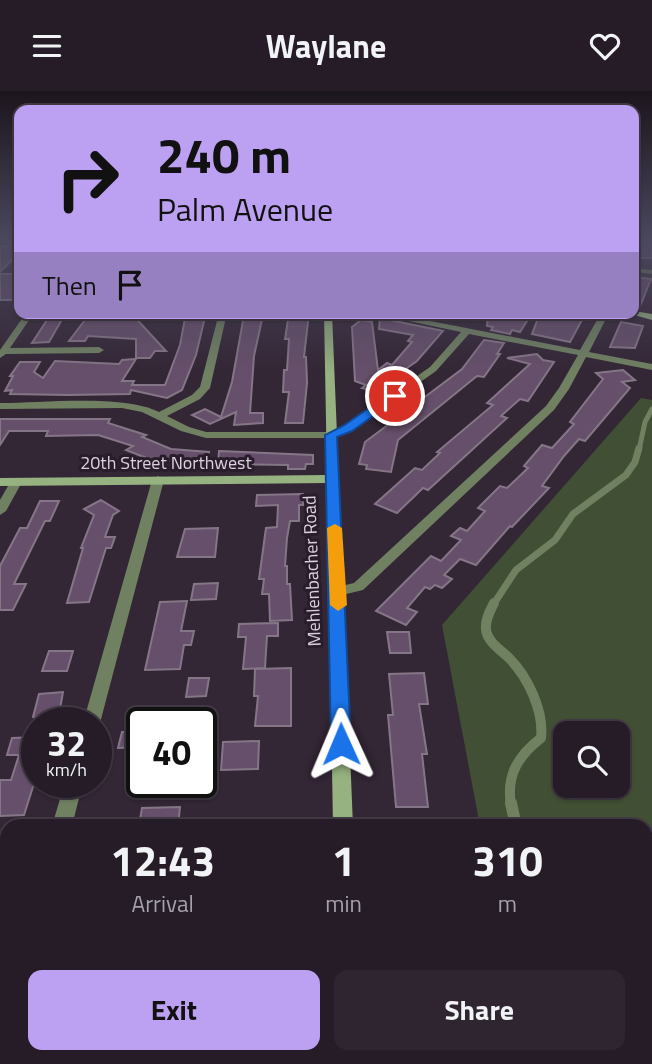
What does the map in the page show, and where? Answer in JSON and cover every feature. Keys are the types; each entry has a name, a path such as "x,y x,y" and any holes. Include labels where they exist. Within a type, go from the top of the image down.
{"street":[{"path":"2,354 26,319"},
{"path":"159,415 196,397 205,388 222,319"},
{"name":"Mehlenbacher Road","path":"328,319 343,819"},
{"path":"406,319 652,367"},
{"path":"338,591 358,587 550,408 564,389 602,319"},
{"path":"0,406 122,405 159,415 186,429 206,435 331,435 348,429 433,369 467,331"},
{"path":"2,354 99,350"},
{"name":"20th Street Northwest","path":"0,482 332,479"},
{"path":"95,707 158,480"},
{"path":"0,512 16,482"},
{"path":"64,819 70,798"}],"lane":[{"path":"515,819 508,787 523,754 541,738 544,725 515,663 493,643 488,634 485,627 487,616 514,571 555,540 573,513 606,492 633,467 652,409"}],"green space":[{"path":"641,398 652,400 652,819 479,819 442,625"}],"building":[{"path":"0,282 14,282 14,300 0,300"},
{"path":"639,282 650,282 639,309"},
{"path":"48,319 62,319 49,342 32,343"},
{"path":"86,319 137,319 166,351 155,351 150,358 136,358 136,339 88,336 85,341 69,341"},
{"path":"185,319 205,319 196,355 182,390 167,398 131,390 130,394 68,395 10,394 12,390 5,391 13,376 10,376 20,362 40,362 34,372 43,378 55,361 119,364 122,360 136,359 122,381 134,381 132,385 165,385 180,345"},
{"path":"243,319 262,319 254,356 250,413 263,413 263,423 234,425 236,412 210,424 192,415 205,409 221,417 232,382"},
{"path":"288,319 308,319 304,357 307,383 303,423 285,423 289,392 283,392 284,370 287,370 289,339 285,339"},
{"path":"380,319 385,319 443,331 417,361 374,391 362,388 366,385 355,381 352,327 361,320 372,322 378,370 387,363 392,365 412,342 408,341 413,335 379,329"},
{"path":"488,319 528,319 520,332 512,330 510,334 491,330 493,327 487,326"},
{"path":"538,319 582,319 570,342 532,334"},
{"path":"621,322 643,326 635,348 610,347"},
{"path":"484,340 504,343 497,354 500,354 484,377 477,376 398,440 391,472 366,469 367,465 359,464 365,442 462,369"},
{"path":"537,354 543,360 554,362 528,401 520,399 501,416 507,418 428,490 423,488 397,513 375,504 415,468 422,470 440,453 437,452 493,405 487,403 530,364 507,358"},
{"path":"623,370 635,380 622,382 630,388 585,441 579,439 564,456 542,486 549,488 512,527 510,526 476,565 460,559 444,575 452,579 442,588 435,585 430,589 425,587 407,608 417,612 406,625 376,611 431,556 441,561 461,540 451,536 460,528 467,531 485,511 478,508 500,486 507,488 528,468 524,466 542,445 552,448 574,424 570,422 603,379 596,373"},
{"path":"0,419 110,419 108,423 146,435 142,437 171,449 209,452 206,465 179,465 180,461 154,461 126,450 133,446 98,435 46,436 48,431 9,431 0,445"},
{"path":"219,451 313,455 313,464 306,464 305,469 288,469 288,465 218,464"},
{"path":"303,494 303,505 299,505 299,521 290,521 287,538 285,566 287,584 290,584 292,620 270,621 269,594 262,594 264,579 259,579 266,528 277,527 278,505 256,506 257,495"},
{"path":"101,500 119,511 113,515 105,537 115,537 111,548 106,548 89,602 67,603 81,548 94,515 84,509"},
{"path":"40,501 59,501 50,521 45,521 14,584 26,584 13,610 0,610 0,566 20,528 27,528"},
{"path":"218,528 215,557 177,557 185,529"},
{"path":"218,583 216,599 191,600 194,584"},
{"path":"187,601 181,631 194,631 191,645 184,645 180,669 145,670 160,602"},
{"path":"278,623 278,636 267,636 265,668 243,669 246,637 238,637 239,624"},
{"path":"387,632 409,632 411,653 390,653"},
{"path":"49,651 73,651 67,671 42,671"},
{"path":"291,668 291,726 255,726 258,696 254,696 255,669"},
{"path":"424,673 428,704 419,704 427,754 422,754 428,807 396,807 388,715 393,715 389,674"},
{"path":"189,678 209,678 206,696 186,697"},
{"path":"63,692 60,707 36,707 39,694"},
{"path":"122,732 126,732 126,748 118,748"},
{"path":"12,738 21,738 21,798 29,798 24,815 0,816 0,780 11,780 19,755 7,755"},
{"path":"259,741 258,769 221,770 223,742"},
{"path":"180,807 179,819 140,819 142,808"}],"slow traffic":[{"path":"335,528 338,605"}],"route":[{"path":"341,744 331,435 348,429 395,396"}]}
